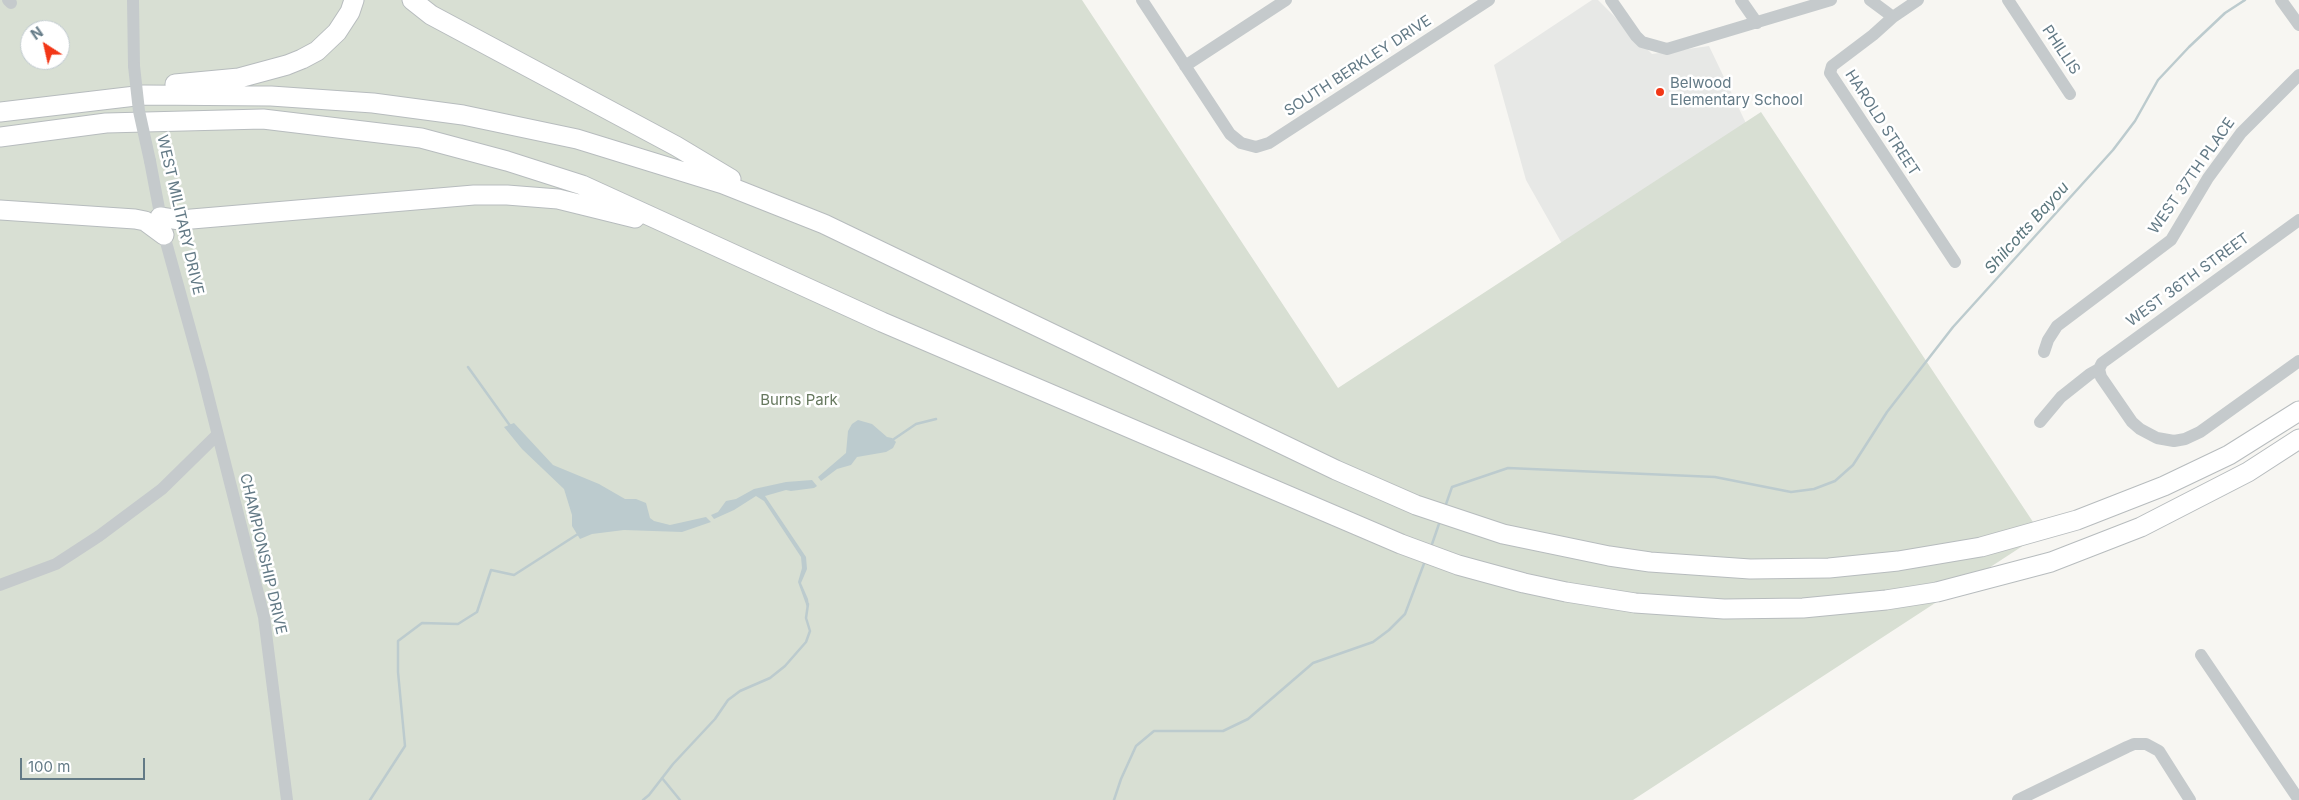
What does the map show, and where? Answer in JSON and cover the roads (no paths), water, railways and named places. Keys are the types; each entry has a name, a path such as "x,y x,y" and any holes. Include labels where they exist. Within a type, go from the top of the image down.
{"highway":[{"path":"144,95 152,87 239,78 302,59 317,50 337,32 350,12 354,0"},
{"path":"412,0 431,15 676,146 764,199"},
{"path":"0,112 144,95 324,99 463,115 577,139 625,152 764,199 824,224 1336,470 1416,505 1503,534 1600,555 1692,567 1800,570 1898,561 1954,552 2030,534 2120,504 2164,486 2229,455 2299,411"},
{"path":"0,137 106,123 263,120 422,138 507,160 582,185 882,322 1401,544 1458,565 1566,592 1644,604 1724,609 1785,608 1886,600 1932,593 2051,562 2141,527 2201,498 2248,472 2299,439"},
{"path":"0,210 135,219 162,225 172,220 474,195 507,195 558,200 668,224"},
{"path":"135,219 151,211 162,225"}],"street":[{"name":"WEST MILITARY DRIVE","path":"133,0 134,66 139,111 162,225 217,434"},
{"path":"1142,0 1185,66 1286,0"},
{"name":"SOUTH BERKLEY DRIVE","path":"1185,66 1230,134 1241,143 1256,147 1269,144 1489,0"},
{"path":"1611,0 1636,36 1647,44 1667,49 1830,0"},
{"path":"1741,0 1757,23"},
{"path":"1870,0 1893,17"},
{"name":"HAROLD STREET","path":"1918,0 1893,17 1873,35 1832,66 1830,73 1955,262"},
{"name":"PHILLIS","path":"2008,0 2070,94"},
{"path":"2281,0 2299,25"},
{"name":"WEST 37TH PLACE","path":"2044,352 2048,340 2057,326 2171,240 2208,178 2240,133 2299,75"},
{"name":"WEST 36TH STREET","path":"2040,422 2061,397 2099,369 2102,363 2299,220"},
{"path":"2099,369 2101,376 2132,422 2149,435 2174,441 2185,439 2200,432 2299,361"},
{"path":"0,585 56,564 99,536 162,489 217,434"},
{"name":"CHAMPIONSHIP DRIVE","path":"217,434 264,618 287,800"},
{"path":"2201,655 2299,800"},
{"path":"2018,800 2134,744 2146,744 2159,752 2190,800"}],"waterway":[{"name":"Shilcotts Bayou","path":"1445,507 1452,487 1508,468 1715,477 1791,492 1814,489 1835,481 1853,465 1887,412 1953,327 2113,150 2135,121 2158,80 2225,13 2245,0"},
{"path":"468,367 511,427"},
{"path":"891,441 916,424 936,419"},
{"path":"1431,547 1440,521"},
{"path":"370,800 405,746 398,672 398,641 422,623 458,624 477,612 491,570 514,575 578,534"},
{"path":"1114,800 1136,746 1154,731 1223,731 1248,719 1313,663 1373,642 1389,630 1405,614 1425,561"},
{"path":"643,800 715,719 728,700 740,691 770,678 785,666 806,642 810,631 806,618 808,604"},
{"path":"662,778 680,800"}],"place":[{"name":"Belwood Elementary School","path":"1660,92"}],"park label":[{"name":"Burns Park","path":"799,400"}]}
